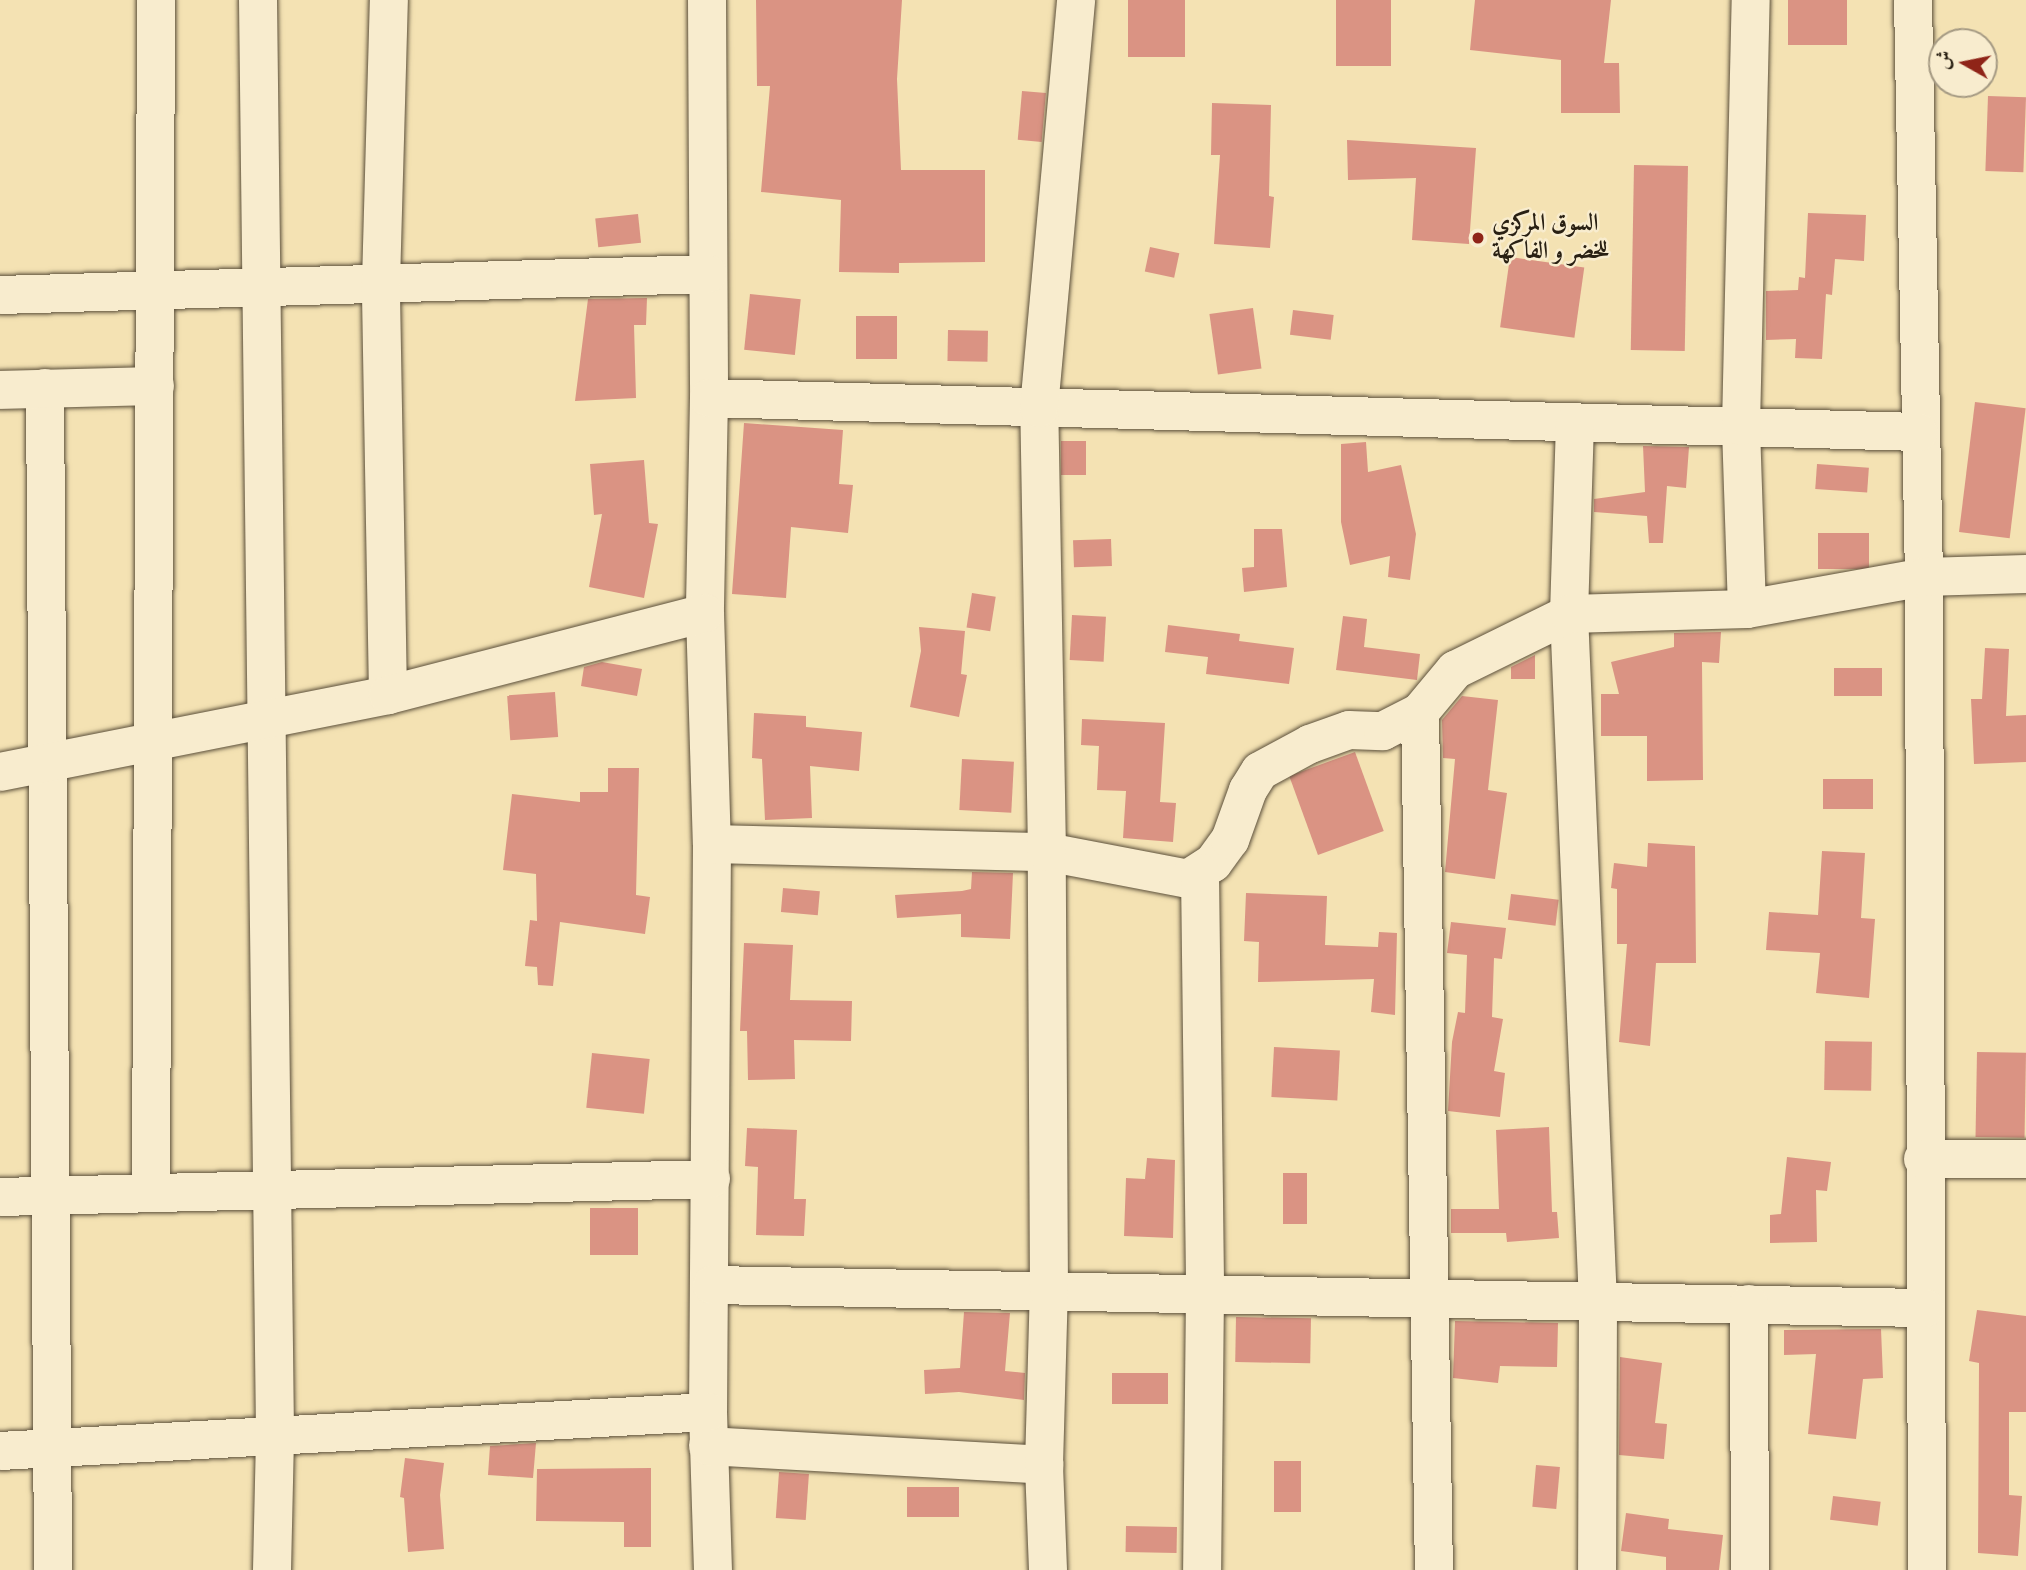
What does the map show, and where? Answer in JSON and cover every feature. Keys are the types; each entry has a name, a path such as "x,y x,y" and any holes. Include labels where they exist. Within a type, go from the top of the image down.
{"street":[{"path":"151,1193 156,0"},
{"path":"258,0 269,1190 275,1438 272,1570"},
{"path":"388,695 380,282 389,0"},
{"path":"707,0 709,398 705,613 712,844 712,1284 708,1429 713,1570"},
{"path":"1048,1570 1044,1465 1049,1291 1047,852 1040,408 1076,0"},
{"path":"1746,609 1741,426 1751,0"},
{"path":"1913,0 1919,432 1924,577 1923,1159 1927,1570"},
{"path":"0,295 708,274"},
{"path":"0,390 155,386"},
{"path":"45,388 53,1195 53,1570"},
{"path":"709,398 1919,432"},
{"path":"1574,423 1569,614 1598,1301 1597,1570"},
{"path":"712,844 1047,852 1188,879 1200,873 1230,840 1248,790 1260,771 1310,744 1349,730 1383,731 1420,712 1455,670 1569,614 1746,609 1924,577 2026,574"},
{"path":"0,772 388,695 705,613"},
{"path":"1420,712 1434,1570"},
{"path":"1200,873 1205,1294 1202,1570"},
{"path":"1923,1159 2026,1159"},
{"path":"0,1197 711,1179"},
{"path":"712,1284 1925,1308"},
{"path":"1749,1304 1750,1570"},
{"path":"0,1451 53,1452 275,1438 708,1429 1044,1465"}],"building":[{"path":"756,0 902,0 897,79 901,170 985,170 985,262 899,263 899,273 839,272 841,200 761,192 770,86 757,86"},
{"path":"1128,0 1185,0 1185,57 1128,57"},
{"path":"1336,0 1391,0 1391,66 1336,66"},
{"path":"1475,0 1611,0 1604,63 1619,63 1620,113 1561,113 1561,60 1470,50"},
{"path":"1788,0 1847,0 1847,45 1788,45"},
{"path":"1022,91 1046,93 1042,142 1018,140"},
{"path":"2026,97 2023,172 1985,171 1988,98"},
{"path":"1212,103 1271,105 1269,196 1274,197 1270,248 1214,244 1220,155 1211,155"},
{"path":"1347,140 1476,148 1469,244 1412,240 1416,178 1348,180"},
{"path":"1634,165 1688,166 1685,351 1631,350"},
{"path":"1808,213 1866,215 1864,261 1835,259 1832,295 1826,294 1822,359 1795,358 1796,339 1766,340 1766,291 1798,290 1799,277 1805,278"},
{"path":"638,214 641,243 598,247 595,218"},
{"path":"1150,247 1179,253 1174,278 1145,271"},
{"path":"1510,257 1584,267 1574,338 1500,327"},
{"path":"750,294 801,299 795,355 744,350"},
{"path":"647,298 646,325 634,325 636,398 575,401 588,299"},
{"path":"1253,308 1261,368 1218,375 1209,314"},
{"path":"1293,310 1334,315 1331,340 1290,335"},
{"path":"856,316 897,316 897,359 856,359"},
{"path":"948,330 988,331 987,362 947,361"},
{"path":"1975,402 2026,408 2010,538 1959,532"},
{"path":"744,423 843,430 839,484 853,485 848,533 791,527 786,598 732,594"},
{"path":"1061,441 1086,441 1086,475 1061,475"},
{"path":"1366,442 1368,472 1401,465 1416,534 1410,580 1388,577 1390,556 1350,565 1341,522 1341,444"},
{"path":"1643,446 1689,447 1686,488 1667,486 1663,543 1649,543 1647,516 1594,512 1594,499 1645,492"},
{"path":"644,460 649,523 658,524 644,598 589,587 602,514 594,515 590,464"},
{"path":"1817,464 1869,468 1867,493 1815,489"},
{"path":"1254,529 1282,529 1287,587 1244,592 1242,568 1254,567"},
{"path":"1818,533 1869,533 1869,569 1818,569"},
{"path":"1111,539 1112,566 1074,567 1073,540"},
{"path":"972,593 996,597 990,631 967,628"},
{"path":"1072,615 1106,617 1104,662 1070,660"},
{"path":"1343,616 1367,619 1364,647 1420,654 1417,680 1336,670"},
{"path":"1168,625 1240,634 1239,641 1294,648 1289,684 1206,674 1208,657 1165,652"},
{"path":"919,627 965,631 961,674 967,675 959,717 910,707 921,651"},
{"path":"1721,632 1719,663 1702,662 1703,780 1647,781 1647,736 1601,736 1601,694 1619,694 1611,662 1674,647 1674,633"},
{"path":"1985,648 2009,649 2006,716 2026,715 2026,762 1974,764 1971,699 1982,699"},
{"path":"1535,655 1535,679 1511,679 1511,667"},
{"path":"602,662 642,669 637,696 581,686 584,667"},
{"path":"1834,668 1882,668 1882,696 1834,696"},
{"path":"555,692 558,737 510,740 507,695"},
{"path":"1462,696 1498,700 1488,790 1507,793 1495,879 1445,872 1455,759 1443,758 1442,720"},
{"path":"754,713 806,716 806,727 862,732 859,771 810,766 812,818 765,820 762,759 752,758"},
{"path":"1082,719 1165,723 1160,802 1176,803 1173,842 1123,838 1126,791 1097,790 1099,746 1081,745"},
{"path":"1355,752 1384,831 1318,855 1289,776"},
{"path":"962,759 1014,762 1011,813 959,810"},
{"path":"608,768 639,768 636,895 650,897 645,934 560,922 553,986 538,985 537,967 525,966 530,920 537,921 536,874 503,870 512,794 580,802 580,792 608,792"},
{"path":"1823,779 1873,779 1873,809 1823,809"},
{"path":"1648,843 1695,846 1696,963 1656,963 1650,1046 1619,1042 1627,944 1617,944 1617,889 1611,888 1614,863 1647,867"},
{"path":"1822,851 1865,853 1861,918 1875,919 1869,998 1816,993 1820,953 1766,950 1769,912 1818,915"},
{"path":"972,872 1013,873 1010,939 961,937 961,914 897,918 895,895 971,889"},
{"path":"783,888 820,891 818,915 781,912"},
{"path":"1246,893 1327,896 1325,945 1378,947 1379,932 1397,933 1395,1015 1371,1012 1374,979 1258,982 1259,942 1244,941"},
{"path":"1511,894 1559,900 1555,926 1508,920"},
{"path":"1451,922 1506,928 1502,959 1494,958 1492,1017 1503,1019 1494,1071 1505,1073 1500,1117 1448,1111 1452,1042 1458,1012 1465,1013 1467,955 1447,953"},
{"path":"744,943 793,945 790,1000 852,1001 851,1041 794,1040 795,1079 748,1080 747,1031 740,1031"},
{"path":"1825,1041 1872,1042 1871,1091 1824,1090"},
{"path":"1274,1047 1340,1050 1337,1100 1271,1097"},
{"path":"1977,1052 2026,1053 2025,1138 1976,1137"},
{"path":"592,1053 650,1059 644,1114 586,1108"},
{"path":"1549,1127 1552,1212 1557,1212 1559,1238 1507,1242 1506,1233 1451,1233 1451,1209 1499,1209 1496,1130"},
{"path":"747,1128 797,1130 794,1199 806,1199 804,1236 756,1235 758,1167 745,1166"},
{"path":"1787,1157 1831,1162 1827,1191 1816,1190 1817,1242 1770,1243 1770,1215 1781,1214"},
{"path":"1147,1158 1175,1160 1173,1238 1124,1236 1126,1178 1145,1179"},
{"path":"1283,1173 1307,1173 1307,1224 1283,1224"},
{"path":"590,1208 638,1208 638,1255 590,1255"},
{"path":"1977,1310 2026,1316 2026,1412 2009,1412 2009,1495 2022,1496 2018,1556 1978,1553 1979,1363 1969,1361"},
{"path":"964,1312 1010,1313 1005,1371 1025,1373 1024,1400 959,1392 925,1394 924,1370 960,1368"},
{"path":"1236,1317 1311,1318 1310,1363 1235,1362"},
{"path":"1455,1321 1558,1323 1557,1367 1500,1366 1498,1383 1453,1378"},
{"path":"1881,1329 1883,1378 1863,1379 1856,1439 1808,1434 1816,1354 1784,1355 1784,1330"},
{"path":"1620,1357 1662,1363 1655,1423 1667,1424 1664,1459 1619,1455"},
{"path":"1112,1373 1168,1373 1168,1404 1112,1404"},
{"path":"536,1443 533,1478 488,1475 490,1446"},
{"path":"405,1458 444,1463 440,1495 444,1549 408,1552 404,1498 400,1497"},
{"path":"1274,1461 1301,1461 1301,1512 1274,1512"},
{"path":"1536,1465 1560,1467 1556,1509 1532,1507"},
{"path":"651,1468 651,1547 624,1547 624,1522 536,1521 537,1469"},
{"path":"779,1472 809,1474 806,1520 776,1518"},
{"path":"907,1487 959,1487 959,1517 907,1517"},
{"path":"1833,1496 1881,1502 1878,1526 1830,1520"},
{"path":"1626,1513 1669,1519 1668,1529 1723,1535 1719,1570 1666,1570 1666,1557 1621,1551"},
{"path":"1126,1526 1177,1527 1177,1553 1126,1552"}],"place":[{"name":"السوق المركزي للخضر و الفاكهة","path":"1478,238"}]}
